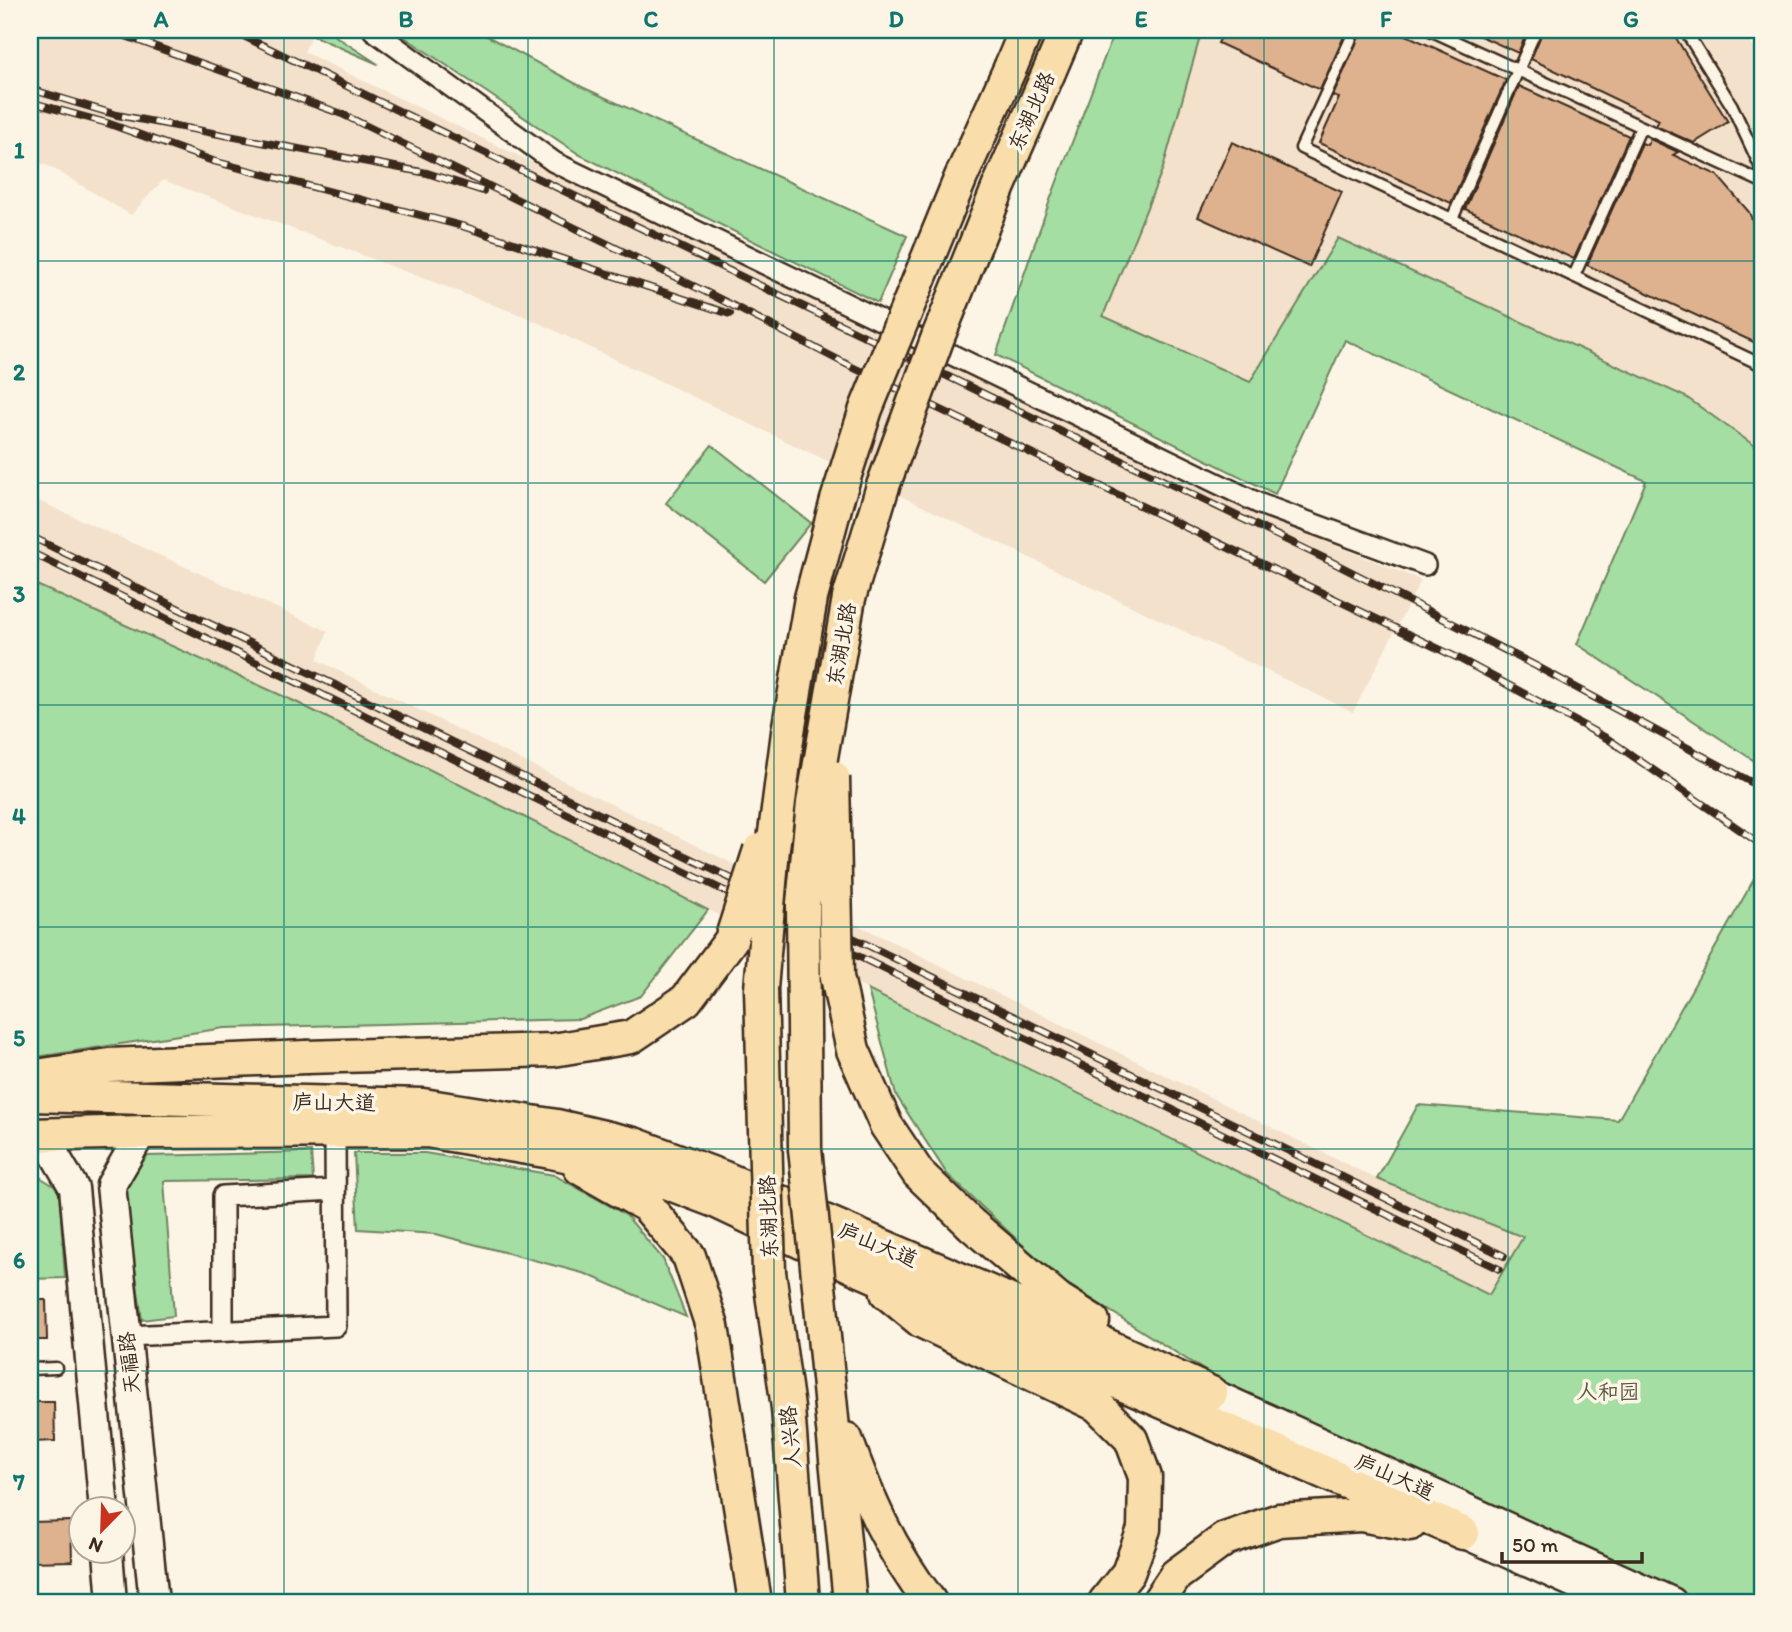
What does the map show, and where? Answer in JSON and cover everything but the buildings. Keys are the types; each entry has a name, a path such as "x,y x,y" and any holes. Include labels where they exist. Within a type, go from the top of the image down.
{"main road":[{"name":"东湖北路","path":"769,1272 761,989 781,785 811,598 866,409 961,177 1026,30"},
{"name":"东湖北路","path":"831,1398 805,1149 803,903 813,803 849,598 883,486 953,299 1067,30"},
{"path":"832,698 837,976 853,1050 886,1125 918,1173 972,1225 1058,1299 1211,1393"},
{"path":"30,1077 108,1065 553,1050 631,1037 686,1000 731,940 781,785"},
{"name":"庐山大道","path":"30,1095 423,1105 557,1126 634,1144 722,1177 999,1296 1211,1393"},
{"name":"庐山大道","path":"37,1135 427,1131 631,1169 703,1196 856,1268 1463,1533"},
{"path":"551,1152 647,1206 689,1255 712,1326 755,1602"},
{"path":"856,1268 921,1321 1097,1405 1132,1440 1145,1477 1144,1530 1128,1573 1105,1602"},
{"name":"人兴路","path":"769,1272 788,1408 803,1602"},
{"path":"831,1398 869,1503 902,1565 930,1602"},
{"path":"831,1398 850,1602"},
{"path":"1158,1602 1176,1576 1225,1539 1279,1520 1361,1515 1463,1533"},
{"path":"902,1565 955,1602"}],"street":[{"path":"373,30 554,162 1260,504 1424,565"},
{"path":"127,1336 336,1326 335,1131"},
{"name":"天福路","path":"142,1132 111,1185 154,1602"},
{"name":"天福路","path":"37,1135 74,1188 103,1496"},
{"path":"223,1331 223,1196 335,1190"},
{"name":"庐山大道","path":"1211,1393 1672,1602"},
{"name":"庐山大道","path":"1463,1533 1616,1602"},
{"path":"109,1566 112,1602"}],"lane":[{"path":"1355,30 1301,148 1762,365"},
{"path":"1430,30 1762,182"},
{"path":"1452,219 1536,30"},
{"path":"1685,30 1732,106 1762,170"},
{"path":"1574,276 1641,127"},
{"path":"30,1369 56,1368"}],"shaded area":[{"path":"30,30 300,30 312,36 304,52 1265,517 1421,580 1353,712 526,317 163,180 131,215 54,169 30,158"},
{"path":"1202,30 1743,30 1762,60 1762,451 1686,397 1339,238 1250,382 1103,316 1163,168"},
{"path":"30,497 328,631 317,660 1377,1179 1523,1237 1489,1295 868,990 296,702 30,582"}],"green space":[{"path":"300,30 326,30 378,64"},
{"path":"394,30 476,30 582,87 907,236 878,303 580,155"},
{"path":"1115,30 1202,30 1163,168 1103,316 1250,382 1338,238 1686,397 1762,451 1762,766 1577,644 1646,481 1345,340 1275,494 996,355 1050,200"},
{"path":"712,445 811,523 764,581 666,503"},
{"path":"30,582 296,702 708,910 641,996 580,1019 224,1028 30,1058"},
{"name":"人和园","path":"1762,865 1762,1602 1698,1602 1218,1379 1058,1278 947,1174 896,1095 868,990 1489,1295 1523,1237 1377,1179 1418,1105 1618,1120"},
{"path":"311,1152 313,1179 164,1181 174,1316 142,1320 124,1188 147,1156"},
{"path":"354,1153 425,1153 554,1175 626,1215 663,1259 686,1317 586,1274 436,1234 358,1229"},
{"path":"30,1171 59,1189 65,1278 30,1279"}],"railway":[{"path":"109,30 342,114 712,295 852,367 1460,659 1608,739 1762,845"},
{"path":"231,30 1332,562 1536,666 1762,788"},
{"path":"30,89 117,115 427,173 483,191"},
{"path":"30,102 107,123 213,161 462,226 730,314"},
{"path":"30,536 1504,1256"},
{"path":"30,552 1499,1269"}]}
